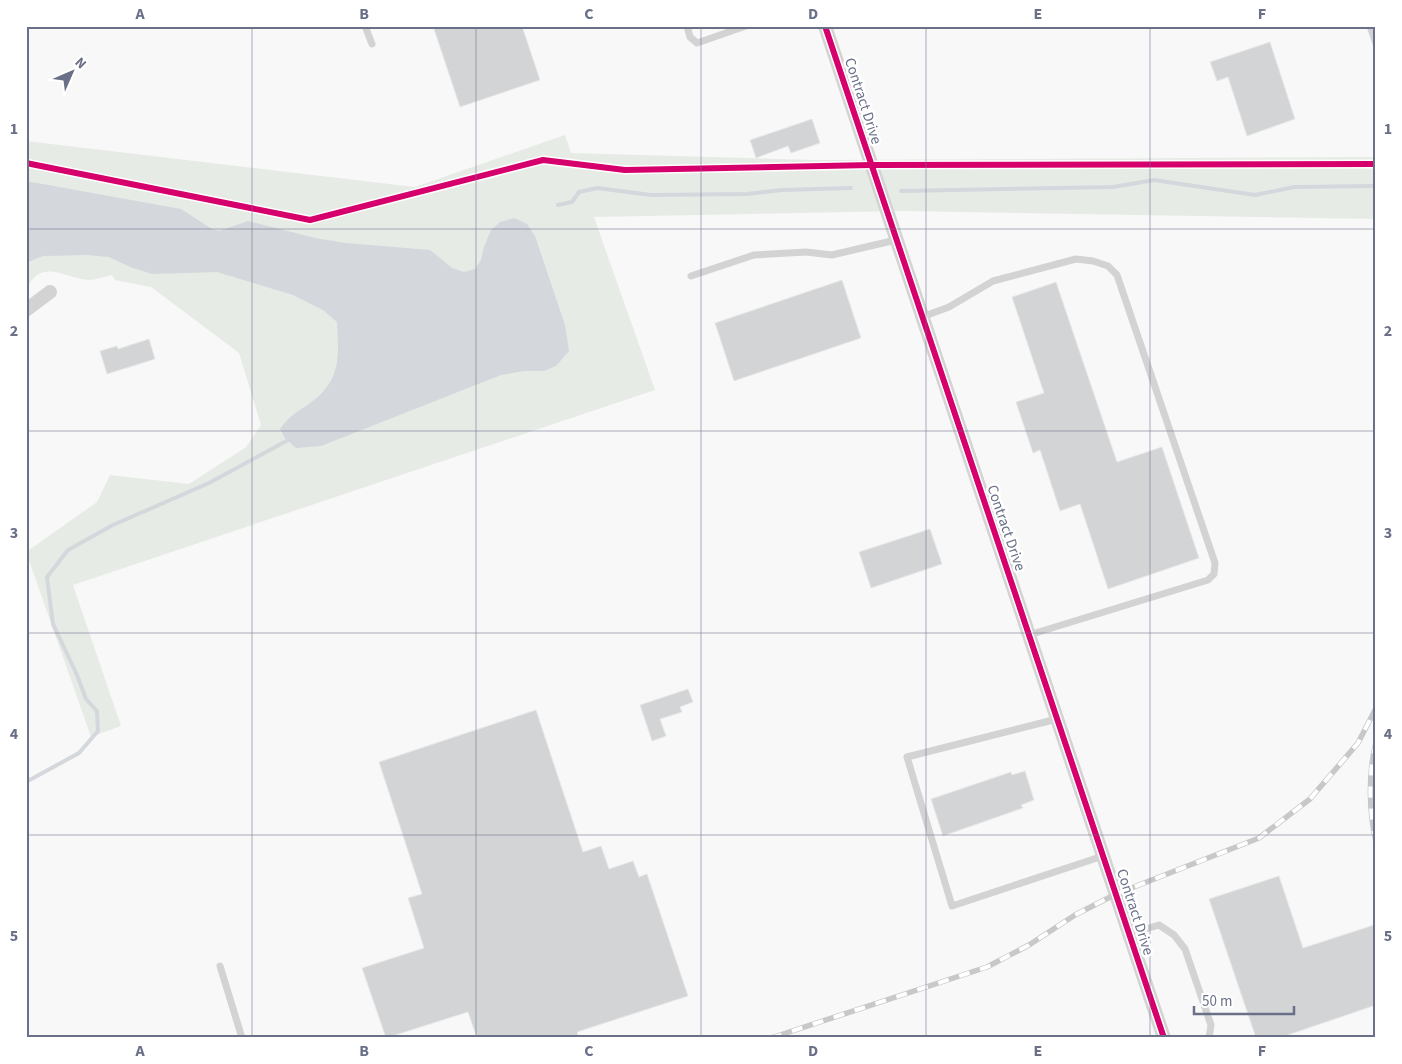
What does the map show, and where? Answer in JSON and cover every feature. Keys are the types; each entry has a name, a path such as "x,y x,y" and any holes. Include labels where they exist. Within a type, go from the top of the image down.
{"street":[{"name":"Contract Drive","path":"825,26 1164,1038"},
{"path":"26,310 50,292"}],"lane":[{"path":"365,26 372,44"},
{"path":"687,26 690,37 697,43 746,26"},
{"path":"1370,26 1376,44"},
{"path":"691,276 754,255 806,252 832,255 896,240"},
{"path":"922,316 949,307 993,281 1076,259 1093,261 1108,266 1117,274 1215,563 1214,574 1208,580 1029,635"},
{"path":"1057,719 908,757 952,906 1103,856"},
{"path":"1129,934 1159,925 1174,934 1185,949 1211,1025 1209,1038"},
{"path":"220,966 242,1038"}],"shaded area":[{"path":"565,135 571,153 816,160 1376,157 1376,219 902,211 594,217 655,390 73,585 121,726 91,737 26,552 97,502 110,475 189,484 246,447 261,425 239,353 151,287 115,280 112,275 88,280 46,272 39,274 32,280 26,290 26,141 415,187"},
{"path":"26,181 181,209 212,229 219,231 248,221 315,238 346,243 430,250 452,268 464,272 475,269 481,260 491,230 500,222 514,218 527,224 535,236 565,325 569,351 556,366 544,371 524,371 501,375 321,446 296,448 285,438 280,429 290,418 319,395 332,378 336,368 338,347 337,322 323,310 293,295 217,272 152,274 130,267 109,257 86,255 43,256 26,263"}],"building":[{"path":"433,26 522,26 540,80 460,107"},
{"path":"1270,42 1295,119 1247,136 1228,77 1217,81 1210,62"},
{"path":"812,119 820,143 791,153 788,146 756,158 750,140"},
{"path":"842,280 861,338 734,381 715,323"},
{"path":"1056,282 1117,462 1162,447 1199,558 1108,589 1080,504 1060,511 1040,450 1033,453 1016,402 1044,393 1012,297"},
{"path":"149,339 155,359 107,374 100,351 117,346 118,349"},
{"path":"930,529 942,564 871,588 859,552"},
{"path":"688,689 693,702 680,707 682,712 660,719 666,736 652,741 640,705"},
{"path":"536,710 583,852 601,846 609,869 633,861 639,877 647,874 688,996 577,1032 579,1038 477,1038 468,1012 386,1038 362,968 424,948 408,898 422,894 379,762"},
{"path":"1025,771 1034,800 1021,805 1023,808 943,836 931,799 1011,772 1012,775"},
{"path":"1279,876 1303,948 1374,925 1376,931 1376,1005 1279,1038 1256,1038 1209,899"}],"waterway":[{"path":"901,191 1113,187 1154,180 1255,195 1294,187 1376,186"},
{"path":"558,205 572,202 579,192 597,188 651,195 747,194 782,190 851,188"},
{"path":"26,782 79,753 98,731 97,711 86,699 53,624 47,577 68,550 113,525 209,483 290,439"}],"railway":[{"path":"771,1038 987,967 1029,945 1075,915 1116,894 1259,838 1310,799 1358,743 1376,708"},
{"path":"1376,743 1373,755 1370,792 1376,842"}],"cycle path":[{"path":"825,26 1164,1038"},
{"path":"26,163 310,220 543,160 625,170 871,165 1376,164"}]}
